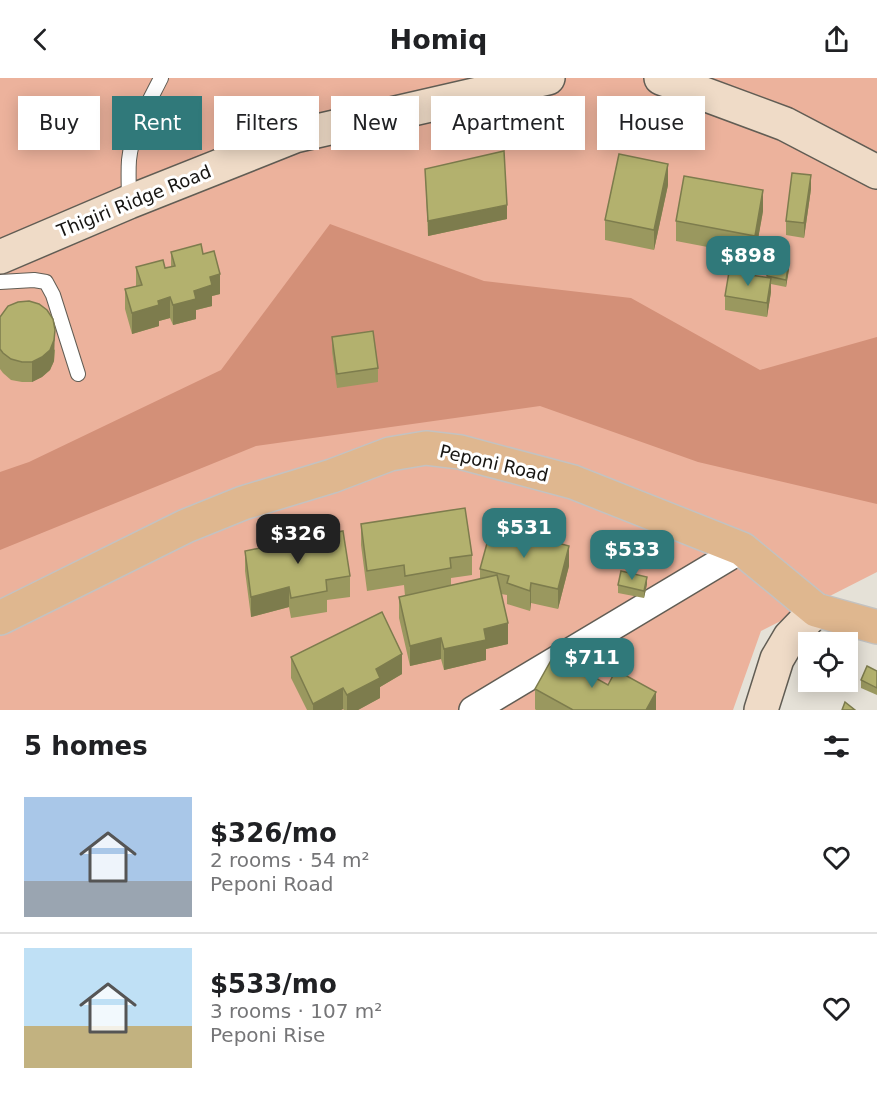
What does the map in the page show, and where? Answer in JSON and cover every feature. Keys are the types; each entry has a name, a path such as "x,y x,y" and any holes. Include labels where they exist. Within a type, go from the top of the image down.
{"main road":[{"name":"Peponi Road","path":"0,618 186,525 243,503 332,476 390,454 426,448 460,452 573,482 742,549 816,609 877,627"}],"street":[{"name":"Thigiri Ridge Road","path":"0,257 129,202 295,136 548,78"},
{"path":"661,78 785,124 877,172"},
{"path":"473,710 742,549"},
{"path":"761,710 777,659 790,637 816,609"}],"lane":[{"path":"129,202 129,159 134,137 140,119 161,78"},
{"path":"0,282 34,280 46,282 53,295 78,374"}],"shaded area":[{"path":"0,78 877,78 877,572 761,631 733,710 0,710"},
{"path":"330,224 484,281 631,298 760,370 877,337 877,504 698,462 540,406 256,446 0,550 0,472 29,462 221,370"}],"building":[{"path":"504,151 507,205 428,221 425,169"},
{"path":"619,154 668,164 654,230 605,220"},
{"path":"792,173 811,175 804,223 786,221"},
{"path":"684,176 763,190 755,236 676,221"},
{"path":"201,244 203,254 214,251 220,274 210,277 212,285 194,291 196,299 173,305 170,297 158,301 159,305 132,313 125,289 142,285 136,267 163,260 165,268 175,266 171,252"},
{"path":"769,256 789,261 786,280 767,276"},
{"path":"729,272 771,278 767,303 725,296"},
{"path":"29,301 47,310 53,319 54,340 50,350 42,357 32,362 22,362 11,359 0,349 0,317 8,306"},
{"path":"373,331 378,368 337,374 332,337"},
{"path":"465,508 472,555 450,558 451,568 405,576 404,565 367,571 361,524"},
{"path":"492,525 569,546 558,589 531,583 530,591 507,583 509,576 480,569"},
{"path":"343,531 350,576 326,580 327,591 291,598 289,587 251,597 245,551"},
{"path":"621,571 647,577 644,591 618,585"},
{"path":"497,575 508,623 484,629 486,640 444,649 441,638 410,646 399,597"},
{"path":"382,612 402,654 376,669 380,678 347,695 343,688 313,704 291,657"},
{"path":"554,655 608,685 616,670 656,692 646,710 573,710 535,689"},
{"path":"867,666 877,671 877,688 861,680"},
{"path":"845,702 855,710 842,710"}]}
